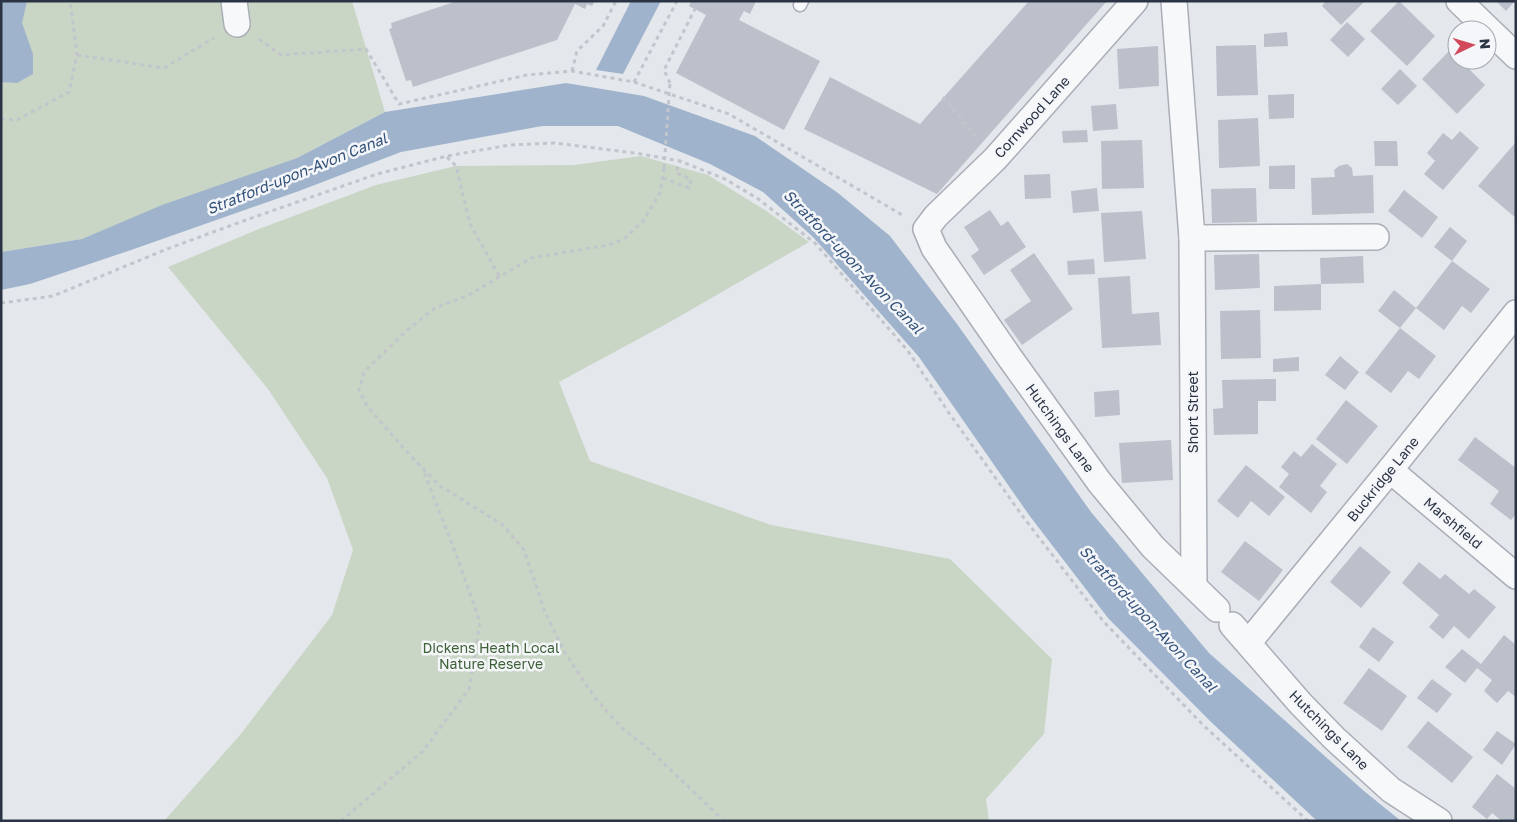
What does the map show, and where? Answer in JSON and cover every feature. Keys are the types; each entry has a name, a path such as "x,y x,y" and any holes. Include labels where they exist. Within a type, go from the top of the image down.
{"street":[{"name":"Cornwood Lane","path":"926,229 936,216 995,159 1135,1"},
{"name":"Short Street","path":"1174,1 1192,238 1194,586"},
{"path":"1459,1 1516,56"},
{"name":"Hutchings Lane","path":"926,229 934,248 1010,358 1100,483 1153,548 1232,625 1300,703 1334,738 1391,790 1439,821"},
{"path":"1192,238 1376,237"},
{"name":"Buckridge Lane","path":"1232,625 1390,470 1516,314"},
{"name":"Marshfield","path":"1390,470 1516,576"}],"path":[{"path":"1,119 17,120 69,92 77,55 70,1"},
{"path":"572,71 577,52 603,26 616,1"},
{"path":"634,82 677,1"},
{"path":"695,9 664,70 670,83 663,178 660,194 643,221 624,239 608,245 531,258 469,295 436,308 406,331 364,372 359,390 367,406 439,485 503,525 524,550 545,612 566,653 595,698 622,728 651,750 724,821"},
{"path":"77,55 164,68 235,13 281,55 366,49 399,104 527,75 572,71 634,82 729,114 926,229"},
{"path":"944,97 995,159"},
{"path":"1,303 53,296 167,249 246,220 377,174 447,156 510,145 554,143 635,153 680,161 725,179 757,198 815,243 908,351 949,413 1024,518 1103,621 1204,726 1308,821"},
{"path":"447,156 456,166 470,224 499,276"},
{"path":"663,178 689,188 691,179 676,173 680,161"},
{"path":"341,821 423,750 469,689 480,622 422,467"}],"green space":[{"path":"1,1 352,1 385,112 297,158 82,239 1,252"},
{"name":"Dickens Heath Local Nature Reserve","path":"641,156 708,175 765,210 809,242 668,323 559,382 590,461 771,525 950,559 1052,659 1044,734 986,799 989,821 164,821 240,735 332,615 353,550 327,478 268,389 168,267 259,229 376,185 456,166 574,165"}],"water":[{"path":"1,1 27,1 22,23 33,54 33,74 17,83 1,82"},
{"path":"631,1 661,1 623,74 596,70"},
{"name":"Stratford-upon-Avon Canal","path":"566,83 644,96 755,136 838,193 890,236 957,324 1091,512 1209,653 1364,791 1401,821 1317,821 1210,721 1108,618 1029,515 919,357 813,237 763,192 710,164 618,126 542,126 401,152 299,191 134,249 30,284 1,290 1,252 82,239 162,205 297,158 385,112"}],"building":[{"path":"457,1 595,1 592,6 587,4 585,9 575,4 557,40 413,87 411,80 406,81 389,29 392,28 391,23"},
{"path":"691,1 756,1 750,14 744,11 739,20 820,61 784,130 676,73 706,15 689,6"},
{"path":"1029,1 1107,1 937,194 804,129 830,77 920,124"},
{"path":"1326,1 1365,1 1341,25 1322,6"},
{"path":"1399,1 1435,36 1407,66 1370,31"},
{"path":"1496,1 1515,1 1506,11"},
{"path":"1347,22 1365,39 1348,57 1330,40"},
{"path":"1287,32 1288,46 1264,47 1264,34"},
{"path":"1256,45 1258,95 1217,96 1216,46"},
{"path":"1158,46 1159,86 1119,89 1117,49"},
{"path":"1447,53 1447,70 1470,70 1485,85 1457,114 1422,79"},
{"path":"1400,69 1417,86 1398,105 1381,89"},
{"path":"1294,94 1294,118 1269,119 1268,95"},
{"path":"1116,104 1118,129 1093,131 1091,106"},
{"path":"1258,118 1260,166 1219,168 1218,120"},
{"path":"1087,130 1088,142 1063,143 1062,131"},
{"path":"1460,131 1479,148 1443,190 1424,174 1435,161 1427,153 1443,133 1452,140"},
{"path":"1142,140 1144,188 1102,189 1101,141"},
{"path":"1374,141 1397,141 1398,166 1375,166"},
{"path":"1516,142 1516,218 1478,186"},
{"path":"1347,164 1352,168 1353,176 1373,175 1374,213 1312,215 1311,178 1335,177 1334,170 1339,166"},
{"path":"1295,165 1295,189 1269,189 1269,166"},
{"path":"1050,174 1051,198 1025,199 1024,175"},
{"path":"1097,188 1099,211 1073,213 1071,191"},
{"path":"1256,188 1257,222 1212,223 1211,189"},
{"path":"1404,190 1438,217 1422,238 1388,211"},
{"path":"990,210 1001,226 1008,221 1026,247 984,275 971,256 979,250 964,227"},
{"path":"1142,211 1146,259 1104,262 1101,213"},
{"path":"1450,227 1467,241 1452,261 1434,247"},
{"path":"1034,253 1073,309 1022,345 1004,320 1031,301 1010,270"},
{"path":"1259,254 1260,288 1215,290 1214,255"},
{"path":"1363,256 1364,283 1321,284 1320,258"},
{"path":"1094,259 1095,274 1068,275 1067,261"},
{"path":"1452,261 1490,289 1471,313 1462,306 1444,330 1416,308"},
{"path":"1130,276 1132,314 1159,312 1161,345 1102,348 1098,278"},
{"path":"1321,284 1321,310 1274,311 1274,286"},
{"path":"1394,290 1416,308 1400,328 1378,311"},
{"path":"1260,310 1261,358 1221,359 1220,311"},
{"path":"1400,328 1436,356 1419,379 1408,371 1391,393 1365,373"},
{"path":"1340,356 1359,372 1345,390 1325,375"},
{"path":"1299,357 1299,371 1273,372 1273,359"},
{"path":"1276,379 1276,401 1258,401 1258,434 1214,435 1213,409 1223,408 1222,380"},
{"path":"1119,390 1120,415 1095,417 1094,392"},
{"path":"1346,400 1378,426 1347,464 1316,439"},
{"path":"1475,437 1516,468 1516,514 1511,520 1490,504 1499,491 1458,460"},
{"path":"1171,440 1173,480 1122,483 1119,443"},
{"path":"1312,444 1337,464 1320,486 1327,492 1311,513 1279,487 1289,474 1281,467 1294,451 1301,457"},
{"path":"1246,465 1285,497 1269,516 1251,501 1238,518 1217,501"},
{"path":"1245,541 1283,570 1259,601 1221,572"},
{"path":"1360,546 1391,572 1361,608 1330,582"},
{"path":"1419,562 1440,579 1445,574 1469,594 1474,589 1496,607 1469,639 1454,626 1443,639 1429,627 1439,615 1402,583"},
{"path":"1373,627 1394,642 1379,662 1359,647"},
{"path":"1504,635 1516,645 1516,697 1508,691 1497,703 1484,691 1492,680 1477,668 1465,683 1445,667 1462,649 1481,664"},
{"path":"1369,668 1407,696 1382,731 1343,703"},
{"path":"1432,679 1452,694 1437,713 1417,698"},
{"path":"1428,721 1473,757 1452,783 1407,747"},
{"path":"1497,731 1516,744 1502,765 1483,750"},
{"path":"1497,774 1516,789 1516,821 1502,821 1492,813 1487,819 1472,807"}]}
